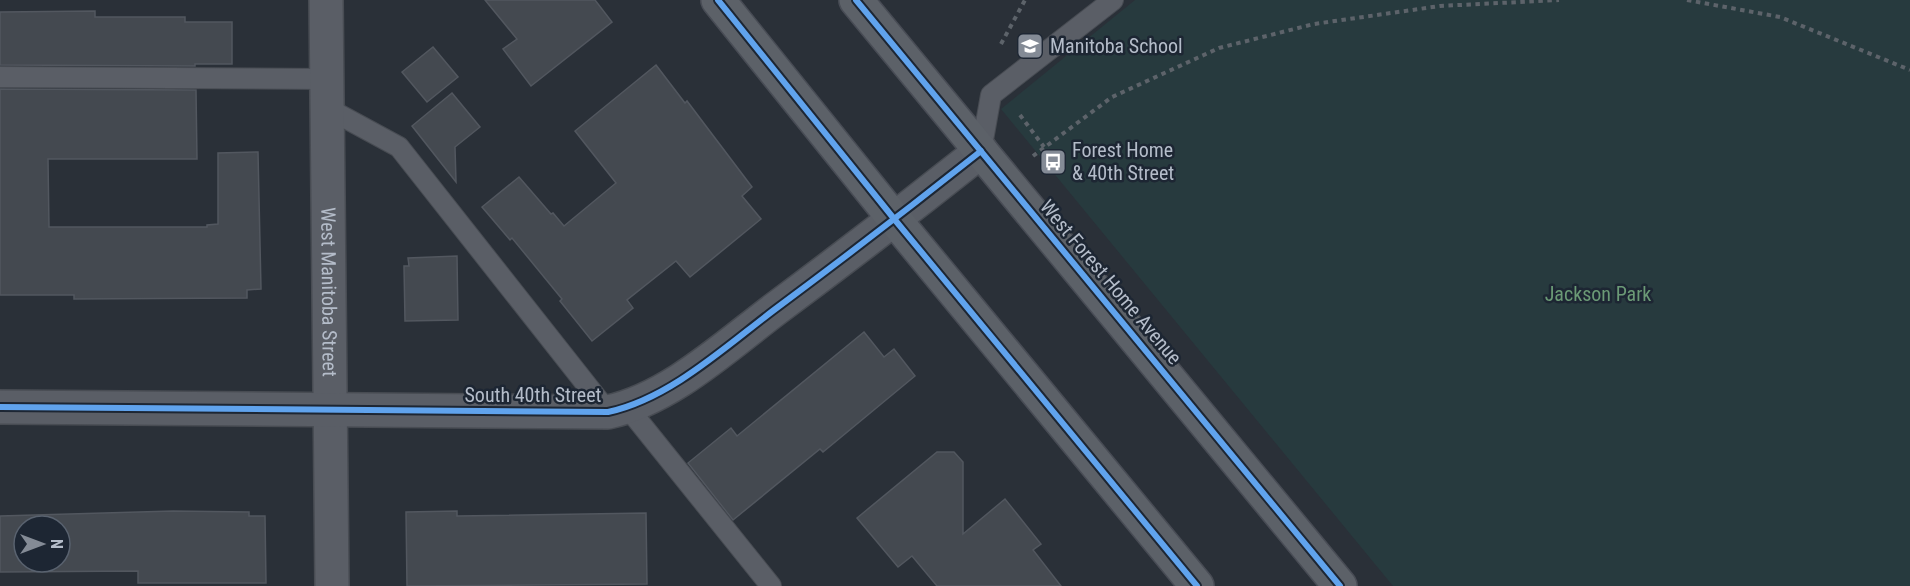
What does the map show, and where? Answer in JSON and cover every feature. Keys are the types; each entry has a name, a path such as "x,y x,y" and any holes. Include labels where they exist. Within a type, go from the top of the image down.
{"main road":[{"path":"718,0 895,220 1197,586"},
{"name":"West Forest Home Avenue","path":"856,0 1340,586"}],"street":[{"name":"West Manitoba Street","path":"326,0 332,586"},
{"name":"South 40th Street","path":"0,407 331,411 618,410 683,379 895,220 981,151"}],"lane":[{"path":"981,151 991,95 1113,0"},
{"path":"0,77 327,94 399,147 618,410 771,586"}],"path":[{"path":"997,48 1005,39 1025,0"},
{"path":"1005,180 1044,147 1113,97 1219,48 1314,24 1440,6 1559,0"},
{"path":"1686,0 1780,17 1910,70"},
{"path":"1016,110 1044,147"}],"green space":[{"name":"Jackson Park","path":"1135,0 1910,0 1910,586 1393,586 1001,109"}],"building":[{"path":"485,0 595,0 612,22 531,86 503,49 517,39"},
{"path":"95,11 95,17 185,17 185,22 232,22 232,64 195,64 195,66 0,65 0,12"},
{"path":"433,47 458,77 427,102 402,72"},
{"path":"656,65 685,103 687,101 752,187 742,196 761,219 690,277 676,261 627,300 633,308 592,341 560,301 562,299 512,238 510,240 482,207 519,177 564,226 616,183 575,131"},
{"path":"0,89 196,90 197,159 48,159 49,227 207,227 207,225 218,224 218,153 258,152 261,289 247,290 247,298 74,299 74,295 0,295"},
{"path":"452,93 480,127 455,147 456,182 412,126"},
{"path":"457,256 458,320 405,321 404,266 409,266 408,258"},
{"path":"864,332 884,357 894,349 915,376 823,452 820,449 733,520 688,463 731,428 737,436"},
{"path":"937,452 954,452 963,462 963,534 1005,499 1041,544 1033,550 1061,586 937,586 912,556 898,567 857,518"},
{"path":"173,511 249,512 249,516 265,516 266,583 138,583 138,571 72,571 72,514 69,514"},
{"path":"457,511 457,516 646,513 647,584 407,586 406,512"},
{"path":"0,516 12,516 12,572 0,572"}],"cycle path":[{"path":"718,0 895,220 1197,586"},
{"path":"856,0 1340,586"},
{"path":"0,407 608,412 653,396 696,370 981,151"}],"place":[{"name":"Manitoba School","path":"1030,46"},
{"name":"Forest Home & 40th Street","path":"1053,162"}]}
